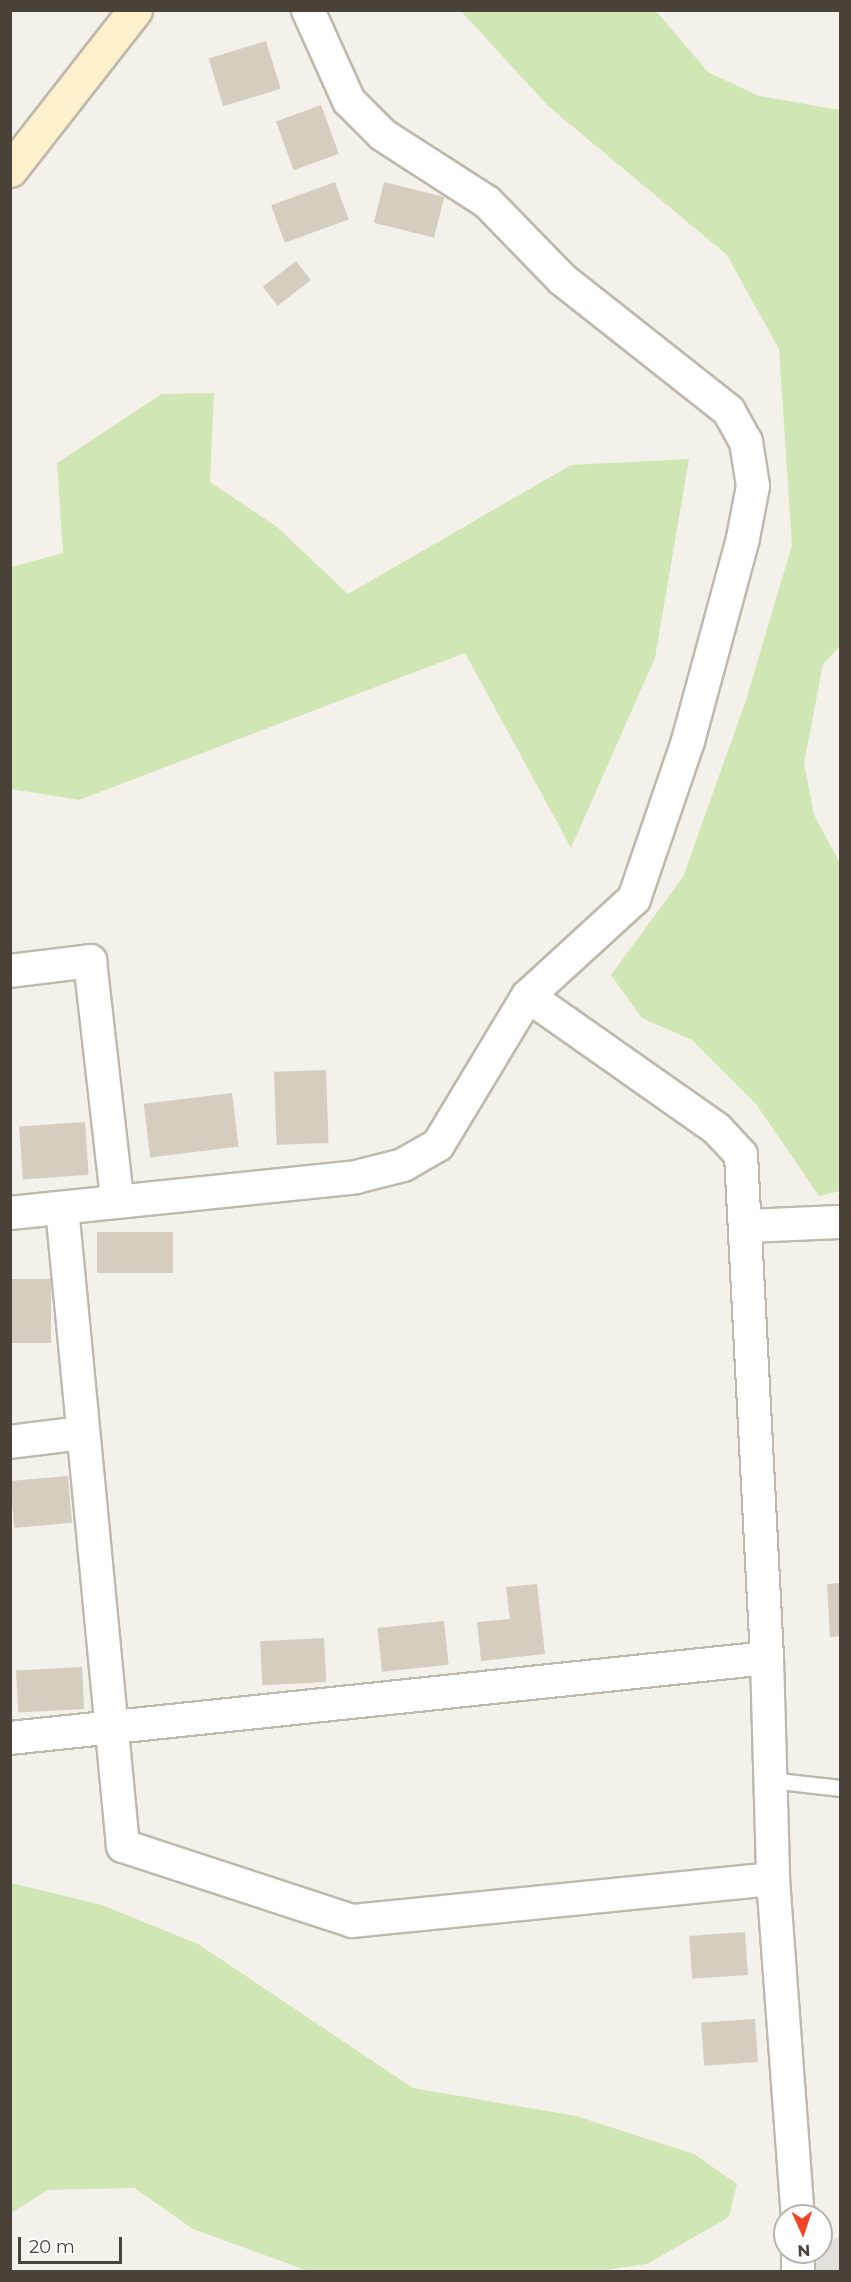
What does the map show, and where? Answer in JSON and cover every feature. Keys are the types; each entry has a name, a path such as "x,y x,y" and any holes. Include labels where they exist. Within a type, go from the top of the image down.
{"street":[{"path":"10,170 135,10"},
{"path":"10,1213 62,1208 117,1198 356,1177 403,1166 438,1145 528,996 634,899 688,741 743,538 753,486 746,442 729,411 562,279 487,202 366,118 349,101 308,10"},
{"path":"10,971 90,961 117,1198"},
{"path":"528,996 717,1129 741,1155 747,1226 767,1658 773,1879 797,2204"},
{"path":"62,1208 82,1433 114,1724 123,1846 352,1921 773,1879"},
{"path":"747,1226 840,1222"},
{"path":"10,1442 82,1433"},
{"path":"10,1738 114,1724 767,1658"}],"lane":[{"path":"769,1780 840,1788"}],"shaded area":[{"path":"840,2236 840,2271 816,2271 816,2264 833,2264 833,2240"}],"green space":[{"path":"461,11 656,11 708,72 759,96 840,110 840,646 823,664 804,763 814,815 840,863 840,1191 819,1196 756,1104 692,1040 642,1018 611,975 683,877 746,700 792,545 779,349 727,255 548,106"},
{"path":"214,393 210,482 277,527 348,594 571,465 689,459 655,658 571,848 465,653 79,800 11,789 11,567 63,553 57,463 162,394"},
{"path":"11,1883 102,1905 198,1944 413,2088 576,2116 694,2154 737,2184 729,2217 647,2264 599,2271 311,2272 193,2229 134,2188 48,2190 11,2213"}],"building":[{"path":"266,41 281,89 223,106 209,59"},
{"path":"321,105 339,154 294,170 276,121"},
{"path":"335,182 349,220 285,243 271,205"},
{"path":"384,182 444,197 434,238 374,223"},
{"path":"296,261 311,280 278,306 263,287"},
{"path":"326,1070 329,1143 277,1145 274,1072"},
{"path":"232,1093 239,1147 150,1157 144,1104"},
{"path":"85,1122 89,1175 23,1179 19,1127"},
{"path":"97,1232 173,1232 173,1273 97,1273"},
{"path":"10,1279 51,1279 51,1343 10,1343"},
{"path":"68,1476 72,1523 14,1528 10,1481"},
{"path":"840,1583 840,1636 830,1637 827,1584"},
{"path":"537,1584 545,1654 481,1661 477,1622 510,1619 506,1587"},
{"path":"444,1621 449,1665 382,1672 377,1628"},
{"path":"324,1638 326,1682 262,1685 260,1641"},
{"path":"82,1667 84,1709 18,1712 16,1670"},
{"path":"745,1932 748,1975 692,1979 689,1936"},
{"path":"755,2019 758,2062 704,2066 701,2023"}]}
